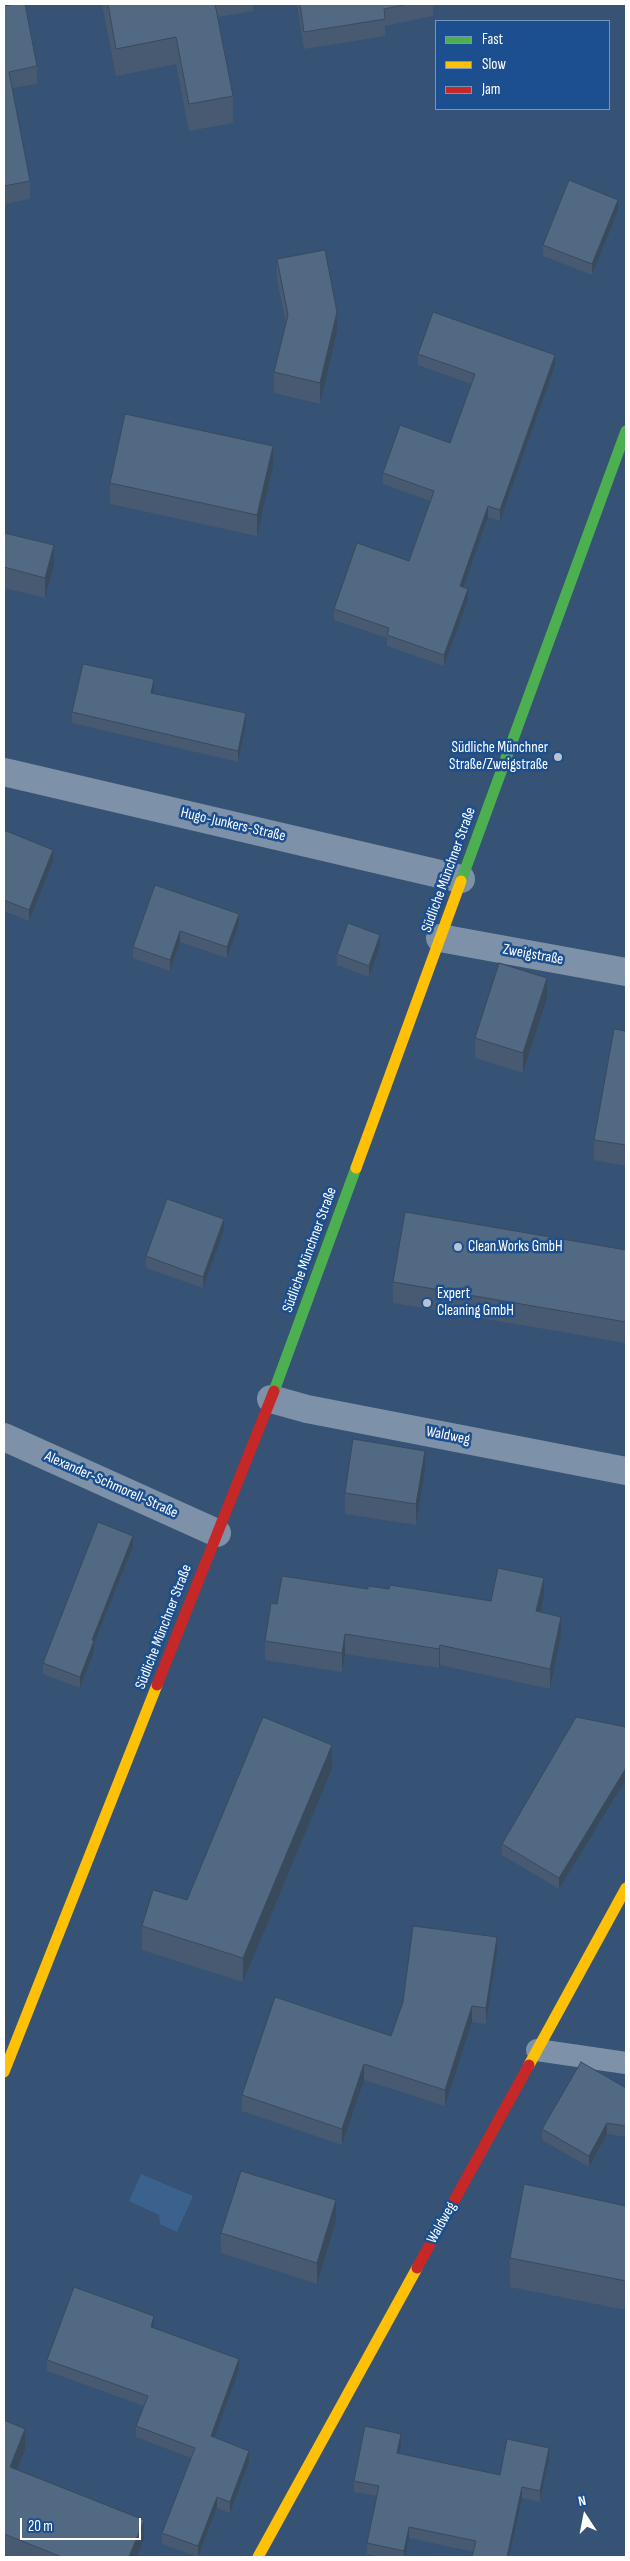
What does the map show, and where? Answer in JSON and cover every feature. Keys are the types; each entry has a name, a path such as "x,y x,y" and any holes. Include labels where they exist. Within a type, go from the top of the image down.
{"main road":[{"name":"Südliche Münchner Straße","path":"4,2072 271,1399 626,431"},
{"name":"Waldweg","path":"258,2557 626,1888"}],"street":[{"name":"Hugo-Junkers-Straße","path":"4,772 461,879"},
{"name":"Zweigstraße","path":"440,938 626,972"},
{"name":"Waldweg","path":"271,1399 307,1410 626,1471"},
{"name":"Alexander-Schmorell-Straße","path":"4,1437 217,1533"}],"lane":[{"path":"537,2050 626,2063"}],"water":[{"path":"141,2174 193,2196 177,2232 160,2224 159,2215 129,2201"}],"building":[{"path":"25,4 37,66 9,72 30,181 4,186 4,6"},
{"path":"108,4 215,4 233,96 189,104 176,37 116,49"},
{"path":"300,4 408,4 384,9 385,19 304,32"},
{"path":"569,180 618,200 592,264 543,245"},
{"path":"325,250 337,312 320,383 274,372 288,315 277,259"},
{"path":"433,312 555,355 500,510 488,506 460,586 468,589 444,655 387,635 389,628 334,609 357,543 409,561 434,491 383,473 400,425 450,443 475,374 418,354"},
{"path":"125,414 273,446 257,515 110,483"},
{"path":"4,533 54,545 45,578 4,567"},
{"path":"83,664 154,679 151,693 246,713 238,751 72,712"},
{"path":"4,830 53,850 29,910 4,900"},
{"path":"155,885 239,914 227,947 180,931 170,960 133,947"},
{"path":"348,923 380,935 369,966 337,954"},
{"path":"499,963 547,978 523,1053 475,1038"},
{"path":"614,1029 626,1031 626,1145 594,1140"},
{"path":"167,1199 224,1219 203,1277 146,1256"},
{"path":"405,1212 626,1250 626,1322 393,1282"},
{"path":"353,1439 425,1451 416,1504 345,1493"},
{"path":"98,1522 133,1536 92,1640 94,1641 80,1677 43,1663"},
{"path":"498,1568 544,1578 536,1611 561,1617 550,1669 440,1645 439,1649 345,1634 342,1653 265,1641 271,1603 277,1604 282,1576 368,1589 368,1586 389,1589 390,1585 491,1601"},
{"path":"263,1717 332,1745 243,1958 142,1926 153,1890 187,1900"},
{"path":"576,1717 626,1727 626,1768 559,1878 502,1844"},
{"path":"413,1926 497,1937 486,2008 472,2006 445,2090 364,2064 342,2129 242,2095 275,1997 391,2036 403,2002"},
{"path":"581,2062 626,2088 626,2126 607,2123 589,2156 542,2129"},
{"path":"241,2171 336,2200 317,2263 221,2233"},
{"path":"524,2184 626,2206 626,2281 510,2258"},
{"path":"74,2287 154,2316 151,2327 239,2359 211,2436 249,2451 230,2502 217,2497 198,2546 162,2533 195,2448 136,2426 148,2396 47,2360"},
{"path":"4,2420 25,2429 10,2467 144,2520 129,2557 62,2557 4,2534"},
{"path":"365,2426 401,2434 397,2453 500,2475 507,2439 549,2448 540,2491 522,2487 507,2557 472,2557 476,2541 409,2527 404,2551 367,2543 379,2486 354,2481"}],"traffic: fast":[{"path":"461,881 626,431"},
{"path":"274,1391 356,1168"}],"traffic: slow":[{"path":"356,1168 461,881"},
{"path":"4,2072 157,1685"},
{"path":"529,2065 626,1888"},
{"path":"258,2557 417,2268"}],"traffic: jam":[{"path":"157,1685 274,1391"},
{"path":"417,2268 529,2065"}],"place":[{"name":"Südliche Münchner Straße/Zweigstraße","path":"558,757"},
{"name":"Clean.Works GmbH","path":"458,1247"},
{"name":"Expert Cleaning GmbH","path":"427,1303"}]}
